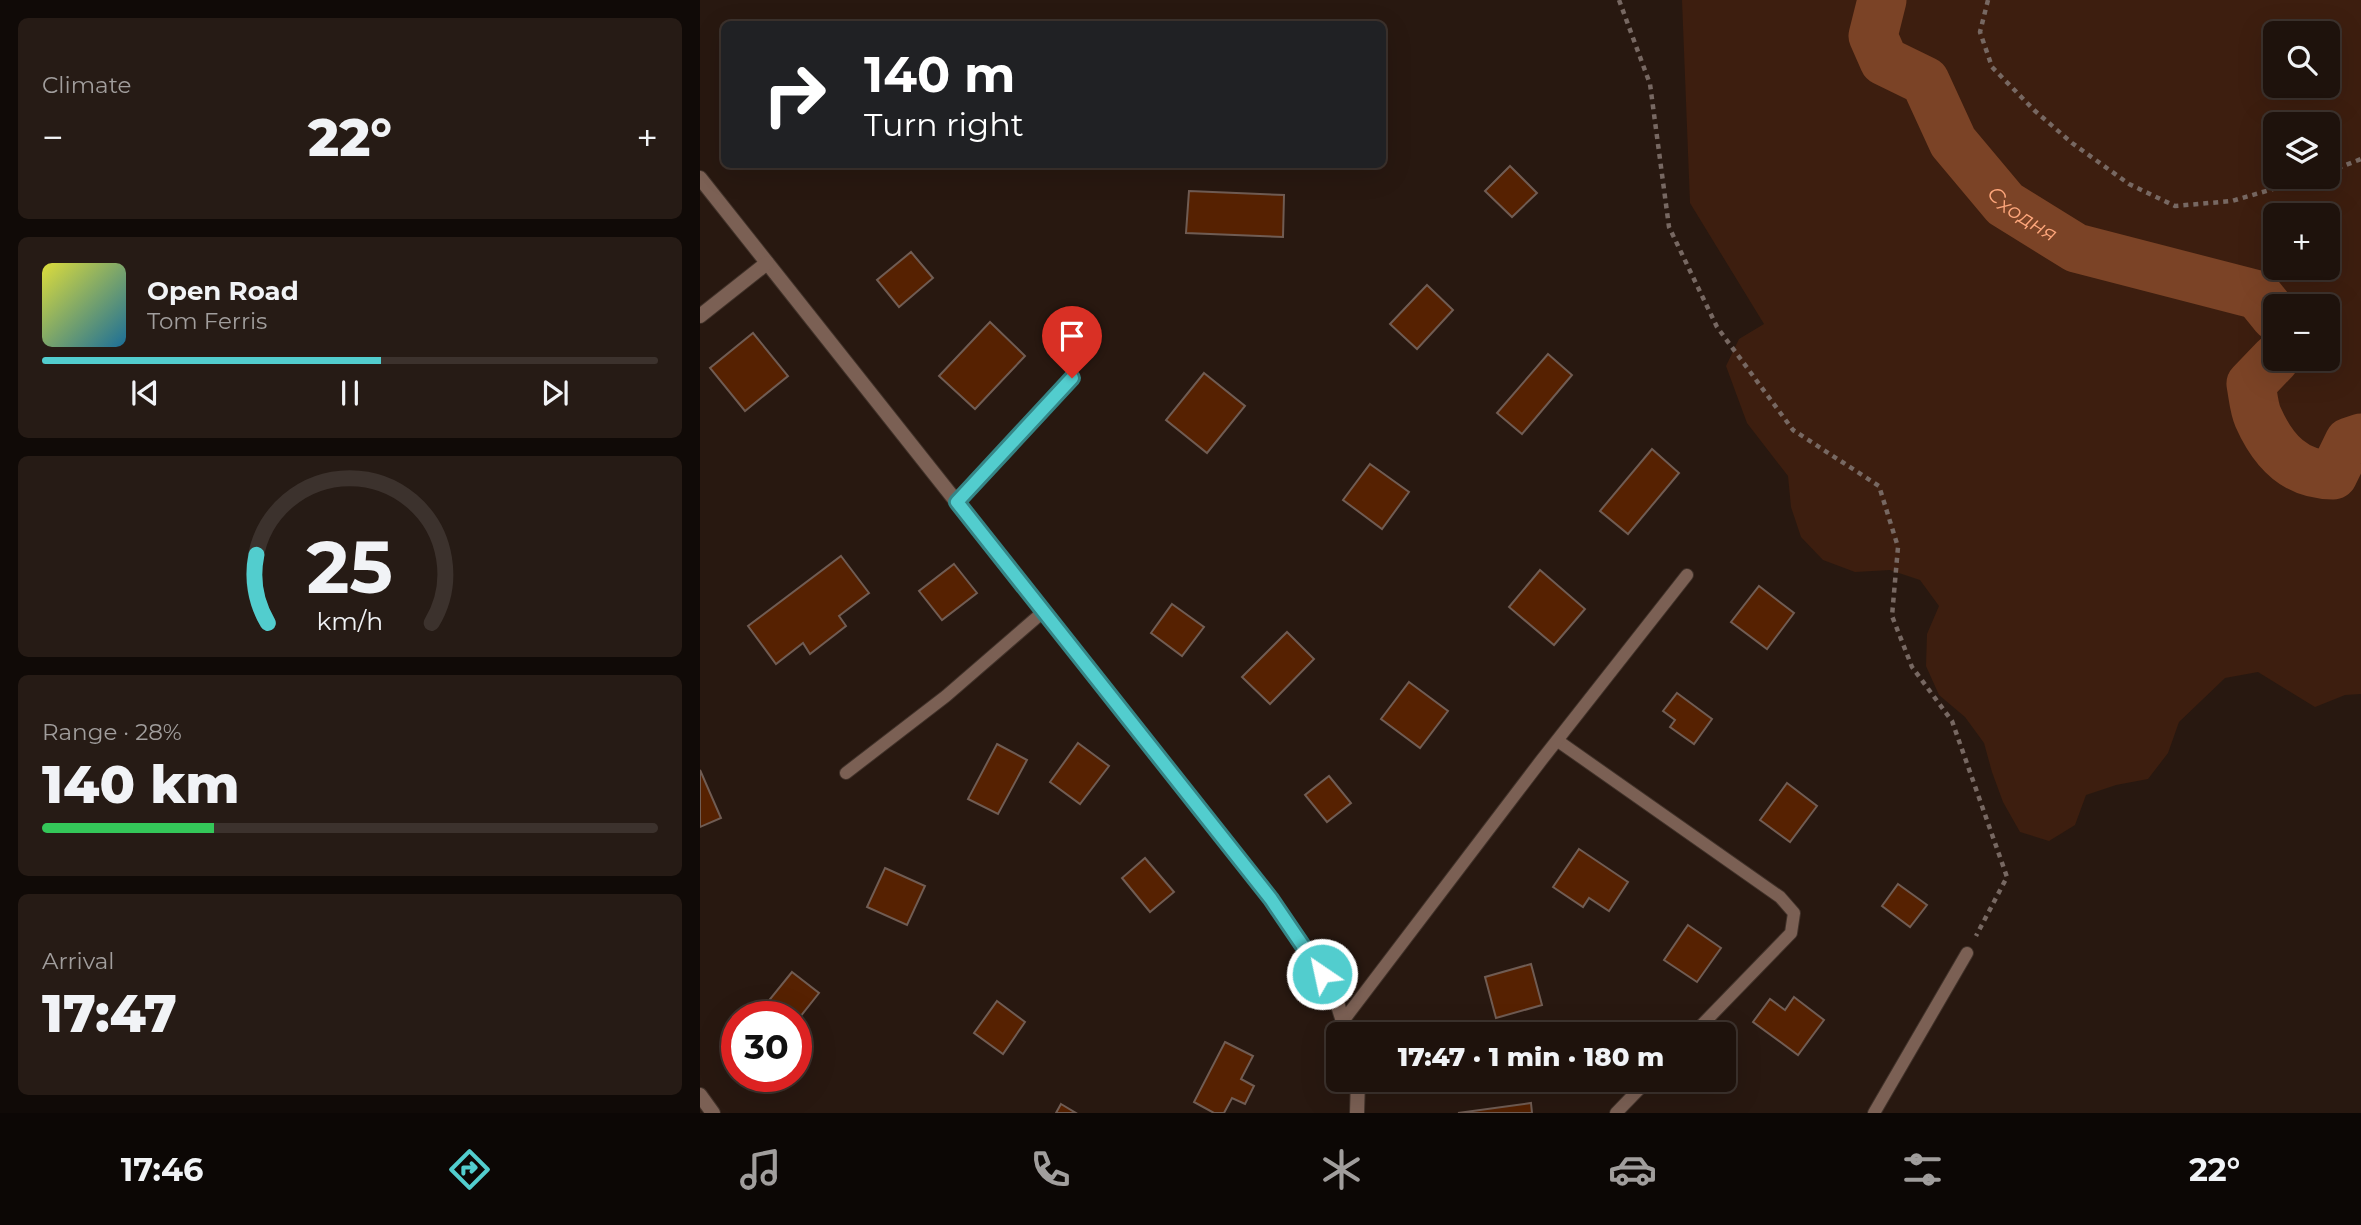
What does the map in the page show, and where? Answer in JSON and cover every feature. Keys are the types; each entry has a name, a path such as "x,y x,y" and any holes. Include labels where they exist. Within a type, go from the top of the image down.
{"street":[{"path":"700,178 1271,899 1334,993 1343,1022"},
{"path":"700,316 767,263"},
{"path":"1357,1113 1358,1092"},
{"path":"700,1095 713,1113"}],"lane":[{"path":"957,502 1072,378"},
{"path":"1349,1022 1558,741 1687,575"},
{"path":"846,773 946,696 1043,611"},
{"path":"1558,741 1780,897 1794,913 1791,933 1705,1022"},
{"path":"1874,1113 1967,953"},
{"path":"1616,1113 1636,1092"}],"path":[{"path":"1619,0 1650,84 1670,227 1717,327 1793,430 1879,486 1898,547 1892,616 1912,667 1952,721 2007,877 1967,953"},
{"path":"1988,0 1980,32 1992,67 2034,110 2072,143 2129,184 2175,206 2232,201 2273,189"},
{"path":"2340,167 2361,159"}],"shaded area":[{"path":"1682,0 2361,0 2361,694 2345,695 2315,707 2258,672 2225,678 2179,722 2168,753 2148,779 2116,785 2086,795 2075,825 2049,841 2020,832 2003,802 1984,743 1965,717 1939,695 1926,666 1927,634 1939,606 1920,580 1890,570 1855,572 1823,560 1801,537 1791,507 1788,476 1747,423 1726,366 1739,339 1764,324 1690,203"}],"building":[{"path":"1510,166 1537,193 1512,217 1485,191"},
{"path":"1189,191 1284,195 1283,237 1186,233"},
{"path":"911,252 933,278 899,307 877,280"},
{"path":"1427,285 1453,310 1417,349 1390,324"},
{"path":"990,322 1025,356 975,409 939,376"},
{"path":"753,333 788,376 745,411 710,368"},
{"path":"1548,354 1572,375 1522,434 1497,413"},
{"path":"1204,373 1245,406 1207,453 1166,420"},
{"path":"1652,449 1679,473 1628,534 1600,511"},
{"path":"1370,464 1409,492 1382,529 1343,500"},
{"path":"841,556 869,593 839,616 846,626 810,654 803,643 776,664 748,626"},
{"path":"954,564 977,593 942,620 919,591"},
{"path":"1540,570 1585,609 1554,645 1509,607"},
{"path":"1759,586 1794,613 1767,649 1731,622"},
{"path":"1172,604 1204,627 1182,656 1151,633"},
{"path":"1287,632 1314,659 1270,704 1242,677"},
{"path":"1409,682 1448,711 1420,748 1381,719"},
{"path":"1677,693 1712,719 1694,744 1670,727 1675,720 1663,711"},
{"path":"1078,743 1109,766 1080,804 1050,782"},
{"path":"997,744 1027,760 998,814 968,799"},
{"path":"700,770 721,818 700,827"},
{"path":"1329,776 1351,803 1327,822 1305,795"},
{"path":"1787,783 1817,806 1790,842 1760,820"},
{"path":"1579,849 1628,882 1609,911 1589,898 1583,907 1553,887"},
{"path":"1145,858 1174,892 1150,912 1122,878"},
{"path":"885,868 925,886 907,925 867,907"},
{"path":"1898,884 1927,905 1910,927 1882,906"},
{"path":"1688,925 1721,948 1697,982 1664,960"},
{"path":"1531,964 1542,1005 1496,1018 1485,977"},
{"path":"792,972 819,993 812,1002 768,1001"},
{"path":"1794,997 1824,1020 1798,1055 1753,1022 1770,999 1785,1010"},
{"path":"997,1001 1025,1022 1003,1054 974,1033"},
{"path":"1225,1042 1253,1056 1241,1079 1254,1086 1245,1104 1232,1098 1224,1113 1214,1113 1194,1102"},
{"path":"1531,1103 1532,1113 1458,1113"},
{"path":"1061,1104 1076,1113 1056,1113"}],"waterway":[{"name":"Сходня","path":"1882,0 1873,36 1884,61 1925,81 1953,142 2005,204 2076,248 2258,295 2263,301"},
{"name":"Сходня","path":"2263,371 2251,384 2258,417 2278,450 2297,466 2307,471 2333,475 2349,442 2361,438"}],"route":[{"path":"1072,378 957,502 1271,899 1322,974"}]}
